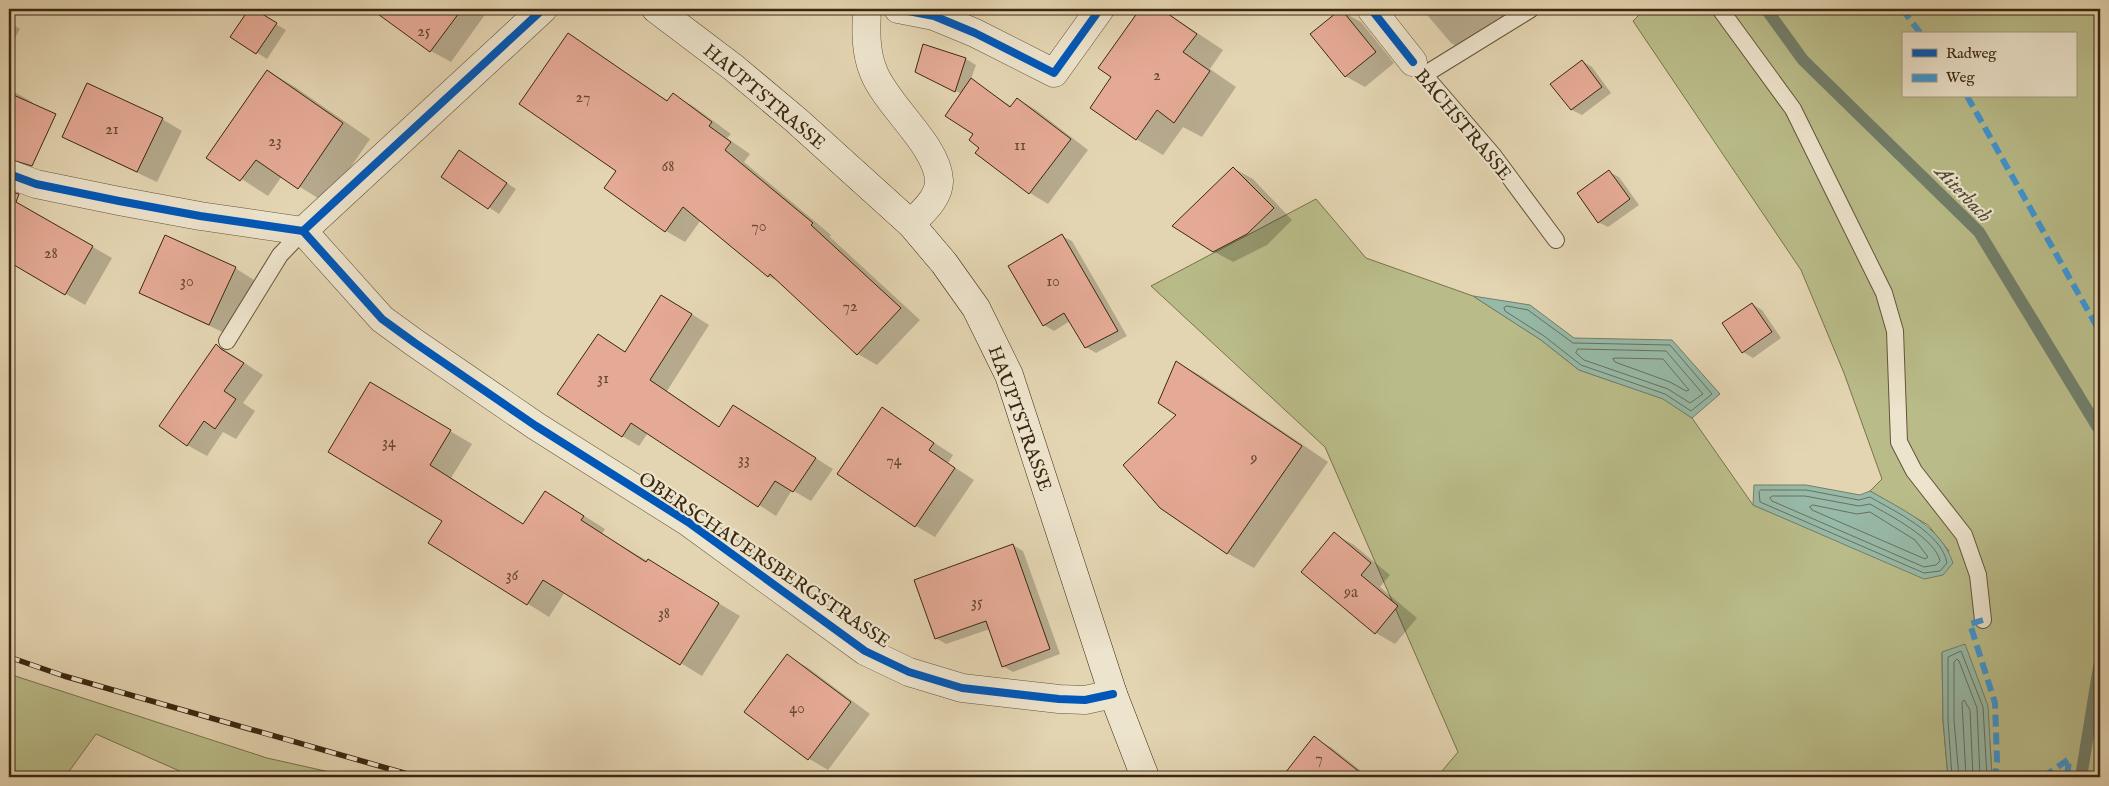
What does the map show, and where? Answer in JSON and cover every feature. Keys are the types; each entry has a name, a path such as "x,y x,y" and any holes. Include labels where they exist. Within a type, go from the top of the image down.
{"street":[{"path":"9,174 36,184 128,203 303,231 543,9"},
{"name":"HAUPTSTRASSE","path":"656,9 734,68 911,224 944,263 976,308 1009,375 1113,694 1145,777"},
{"path":"867,9 866,42 874,72 888,99 922,141 933,163 939,181 934,199 911,224"},
{"path":"898,9 934,16 975,33 1054,73 1100,9"},
{"name":"BACHSTRASSE","path":"1371,9 1419,68"},
{"name":"OBERSCHAUERSBERGSTRASSE","path":"303,231 382,319 536,426 688,522 865,651 909,672 962,688 1059,699 1085,700 1113,694"}],"lane":[{"path":"1419,68 1531,9"},
{"path":"1720,9 1793,109 1884,293 1895,331 1899,442 1914,471 1964,535 1978,575 1983,620"},
{"name":"BACHSTRASSE","path":"1419,68 1493,155 1556,240"},
{"path":"227,341 280,255 303,231"}],"green space":[{"path":"1645,9 2100,9 2100,777 1992,777 1990,742 1942,653 1943,720 1948,777 1437,777 1458,752 1325,447 1151,286 1316,199 1366,258 1473,296 1541,340 1579,370 1664,399 1692,418 1753,505 1853,547 1949,551 1928,525 1870,491 1882,479 1844,373 1801,270 1633,21"},
{"path":"9,674 267,758 352,777 193,777 96,734 65,777 9,777"}],"water":[{"path":"1473,296 1530,305 1574,338 1672,340 1720,394 1692,418 1663,399 1579,370 1541,340"},
{"path":"1754,485 1806,485 1860,495 1870,491 1907,512 1930,529 1947,550 1953,563 1943,575 1924,579 1753,505"},
{"path":"1965,644 1988,706 1992,777 1948,777 1943,720 1942,652"}],"building":[{"path":"249,9 254,9 277,23 256,54 230,37"},
{"path":"371,9 462,9 430,52"},
{"path":"1140,9 1161,9 1197,34 1183,52 1210,71 1174,123 1157,110 1136,140 1090,108 1111,77 1098,68"},
{"path":"1341,9 1376,52 1345,77 1310,34"},
{"path":"568,33 667,101 673,93 712,122 709,126 731,142 725,150 813,223 811,225 901,308 857,355 770,274 768,277 683,207 665,232 604,188 616,171 519,104"},
{"path":"923,44 966,58 955,92 915,72"},
{"path":"1582,60 1602,87 1571,110 1550,84"},
{"path":"267,70 343,123 298,189 256,160 240,181 206,158"},
{"path":"971,78 1010,107 1017,98 1071,139 1029,194 975,153 979,148 969,140 973,134 945,116"},
{"path":"87,83 163,118 137,172 62,137"},
{"path":"9,93 56,114 32,166 9,159"},
{"path":"459,150 507,183 488,209 441,177"},
{"path":"1233,167 1274,208 1247,234 1213,252 1172,226"},
{"path":"1609,170 1630,199 1598,223 1577,193"},
{"path":"9,191 19,194 16,202 93,246 65,295 9,262"},
{"path":"1062,234 1118,331 1085,348 1064,313 1043,326 1008,266"},
{"path":"165,235 236,267 209,325 139,293"},
{"path":"661,295 692,314 650,380 719,427 733,405 816,458 793,492 775,481 758,507 631,423 622,437 557,394 598,334 625,352"},
{"path":"1752,303 1772,332 1742,353 1722,323"},
{"path":"216,344 244,363 224,391 236,399 215,429 204,421 187,446 159,426"},
{"path":"1176,361 1302,446 1227,554 1160,508 1123,465 1176,415 1158,403"},
{"path":"370,382 451,430 430,465 523,524 545,491 584,516 581,520 646,562 648,559 719,603 680,665 543,580 527,605 428,543 442,521 328,452"},
{"path":"882,407 934,443 929,450 955,468 915,527 837,474"},
{"path":"1334,532 1371,563 1361,575 1398,606 1375,634 1301,572"},
{"path":"1013,544 1050,649 1002,667 986,621 935,639 914,580"},
{"path":"787,654 851,702 808,760 744,712"},
{"path":"1314,736 1366,777 1282,777"}],"waterway":[{"name":"Aiterbach","path":"1766,9 1803,60 1979,232 2100,431"},
{"name":"Aiterbach","path":"2081,777 2100,661"}],"railway":[{"path":"9,657 64,676 418,777"}],"marked path":[{"path":"1902,9 1919,32"},
{"path":"1968,98 2100,332"},
{"path":"1983,620 1970,624 1995,703 1997,761 1995,777"},
{"path":"2043,777 2069,759 2067,777"}],"cycle path":[{"path":"303,231 543,9"},
{"path":"898,9 934,16 975,33 1054,73 1100,9"},
{"path":"1371,9 1413,62"},
{"path":"9,174 36,184 119,201 200,216 303,231 382,319 536,426 688,522 865,651 909,672 962,688 1059,699 1085,700 1113,694"}]}
